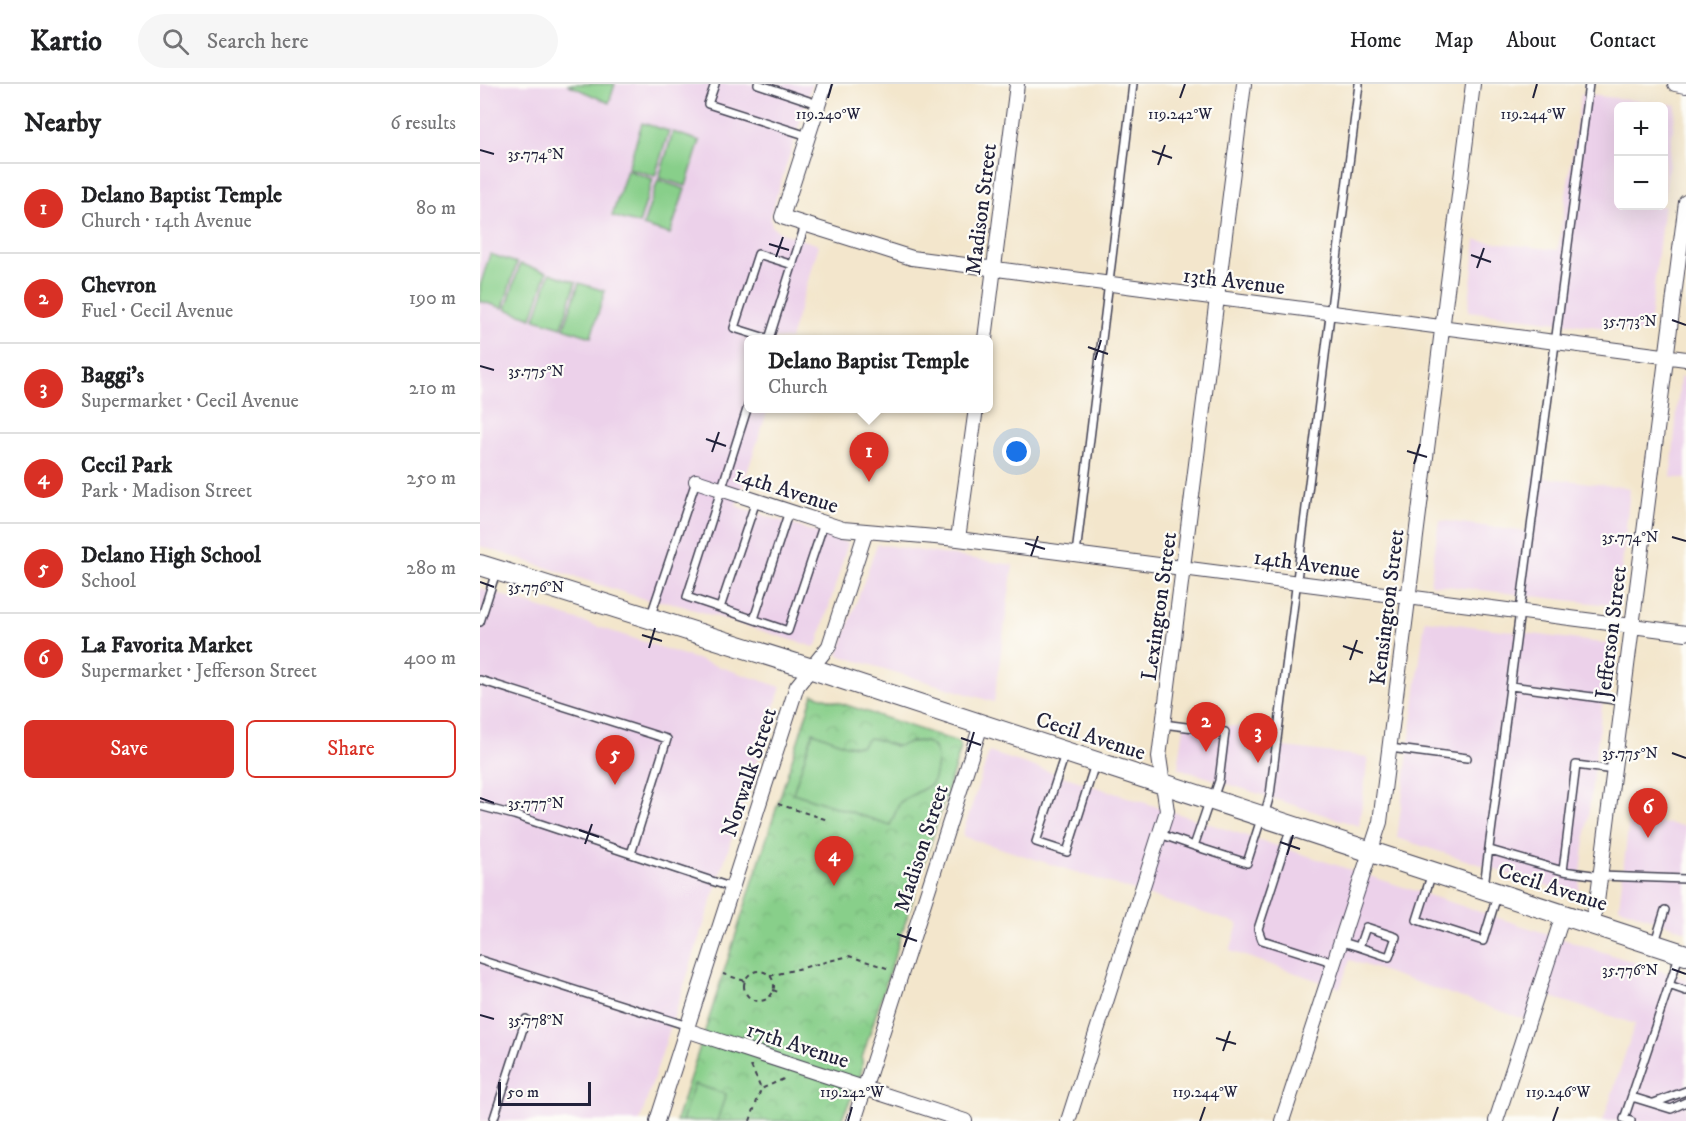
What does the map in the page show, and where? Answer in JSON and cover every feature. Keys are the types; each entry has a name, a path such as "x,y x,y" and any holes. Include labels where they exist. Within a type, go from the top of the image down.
{"main road":[{"name":"Cecil Avenue","path":"488,567 812,669 1683,954"}],"street":[{"path":"808,136 825,84"},
{"name":"Madison Street","path":"986,335 1017,84"},
{"name":"Lexington Street","path":"1068,1121 1167,811 1159,757 1244,84"},
{"name":"Kensington Street","path":"1281,1121 1380,822 1473,84"},
{"path":"1675,84 1686,86"},
{"name":"13th Avenue","path":"808,136 782,217 912,258 1686,359"},
{"name":"Jefferson Street","path":"1591,924 1600,876 1614,770 1666,356 1681,279 1686,202"},
{"path":"866,531 958,539 974,413"},
{"name":"14th Avenue","path":"696,481 719,496 756,501 843,529 866,531"},
{"name":"Norwalk Street","path":"657,1121 797,686 829,646 866,531"},
{"name":"14th Avenue","path":"958,539 1686,633"},
{"name":"Madison Street","path":"854,1121 981,725"},
{"path":"1496,1121 1563,915"},
{"name":"17th Avenue","path":"687,1028 965,1121"}],"lane":[{"path":"715,84 708,104 808,136"},
{"path":"758,84 818,104"},
{"path":"1076,554 1133,84"},
{"path":"1160,834 1247,863 1269,800 1359,84"},
{"path":"1433,872 1417,920 1483,941 1491,891 1490,850 1588,84"},
{"path":"770,335 805,224"},
{"path":"756,335 734,328 758,254 793,265"},
{"path":"746,413 687,597 788,630 824,523"},
{"path":"650,618 696,481"},
{"path":"720,608 756,501"},
{"path":"754,619 789,511"},
{"path":"480,622 488,567"},
{"path":"480,680 668,739 631,854"},
{"path":"1511,686 1622,701"},
{"path":"1163,724 1225,732 1219,781 1194,846"},
{"path":"1390,747 1467,758"},
{"path":"1066,752 1036,842 1067,852 1096,762"},
{"path":"1563,871 1576,765 1614,770"},
{"path":"480,806 733,888"},
{"path":"1292,826 1258,929 1262,940 1332,962"},
{"path":"1490,850 1563,871 1600,876 1686,879"},
{"path":"1654,945 1665,910"},
{"path":"1340,941 1389,957 1396,937 1366,927 1359,947"},
{"path":"1631,1121 1624,1119 1669,985 1683,954"},
{"path":"480,960 687,1028"},
{"path":"1669,985 1686,991"},
{"path":"493,1121 526,1019"},
{"path":"1651,1103 1686,1091"},
{"path":"1632,1096 1675,1109 1686,1102"}],"path":[{"path":"778,804 828,820"},
{"path":"745,981 756,971 770,976 849,956 890,969"},
{"path":"723,974 745,981"},
{"path":"770,976 773,990"},
{"path":"745,981 747,994 754,1000 764,1000 773,990"},
{"path":"773,990 781,993"},
{"path":"749,1064 755,1071 761,1089 750,1121"},
{"path":"755,1071 758,1067"},
{"path":"780,1079 781,1075"},
{"path":"761,1089 789,1077"},
{"path":"759,1080 771,1083"}],"shaded area":[{"path":"480,84 812,84 770,217 772,226 781,233 819,245 791,335 744,335 744,413 767,413 736,506 848,543 818,643 814,647 669,602 647,600 480,546"},
{"path":"1581,94 1650,102 1614,102 1614,210 1664,210 1649,328 1639,332 1468,311 1476,240 1558,250"},
{"path":"1668,104 1676,105 1668,171"},
{"path":"1680,377 1686,378 1686,479 1671,477"},
{"path":"1533,476 1630,488 1618,606 1430,584 1439,520 1528,532"},
{"path":"877,544 1013,565 994,702 838,655"},
{"path":"480,588 781,687 640,1121 480,1121"},
{"path":"1425,620 1610,644 1578,896 1397,838"},
{"path":"1185,720 1278,732 1276,746 1368,757 1359,826 1178,768"},
{"path":"989,752 1686,979 1686,1121 1603,1121 1635,1024 1539,993 1530,1021 1350,960 1340,988 1230,951 1238,924 962,836"},
{"path":"1629,819 1686,826 1686,931 1619,907"}],"green space":[{"path":"567,84 615,84 609,103"},
{"path":"642,123 669,131 655,176 628,168"},
{"path":"673,132 700,141 686,186 659,178"},
{"path":"627,170 653,179 639,224 612,216"},
{"path":"658,180 685,189 670,234 643,226"},
{"path":"490,254 517,263 503,308 480,301 480,286"},
{"path":"520,264 547,272 532,318 506,309"},
{"path":"550,273 576,282 562,327 535,319"},
{"path":"579,283 605,291 591,337 564,328"},
{"path":"813,694 958,742 961,748 862,1058 861,1074 841,1121 676,1121"},
{"path":"813,732 846,745 861,746 869,738 897,746 911,742 929,744 934,748 937,760 932,784 900,802 890,825 793,793"},
{"path":"694,1084 726,1094 717,1121 682,1121"}],"place":[{"name":"Delano Baptist Temple","path":"869,482"},
{"name":"Chevron","path":"1206,752"},
{"name":"Baggi's","path":"1258,763"},
{"name":"Delano High School","path":"615,785"},
{"name":"La Favorita Market","path":"1648,838"},
{"name":"Cecil Park","path":"834,886"}]}
